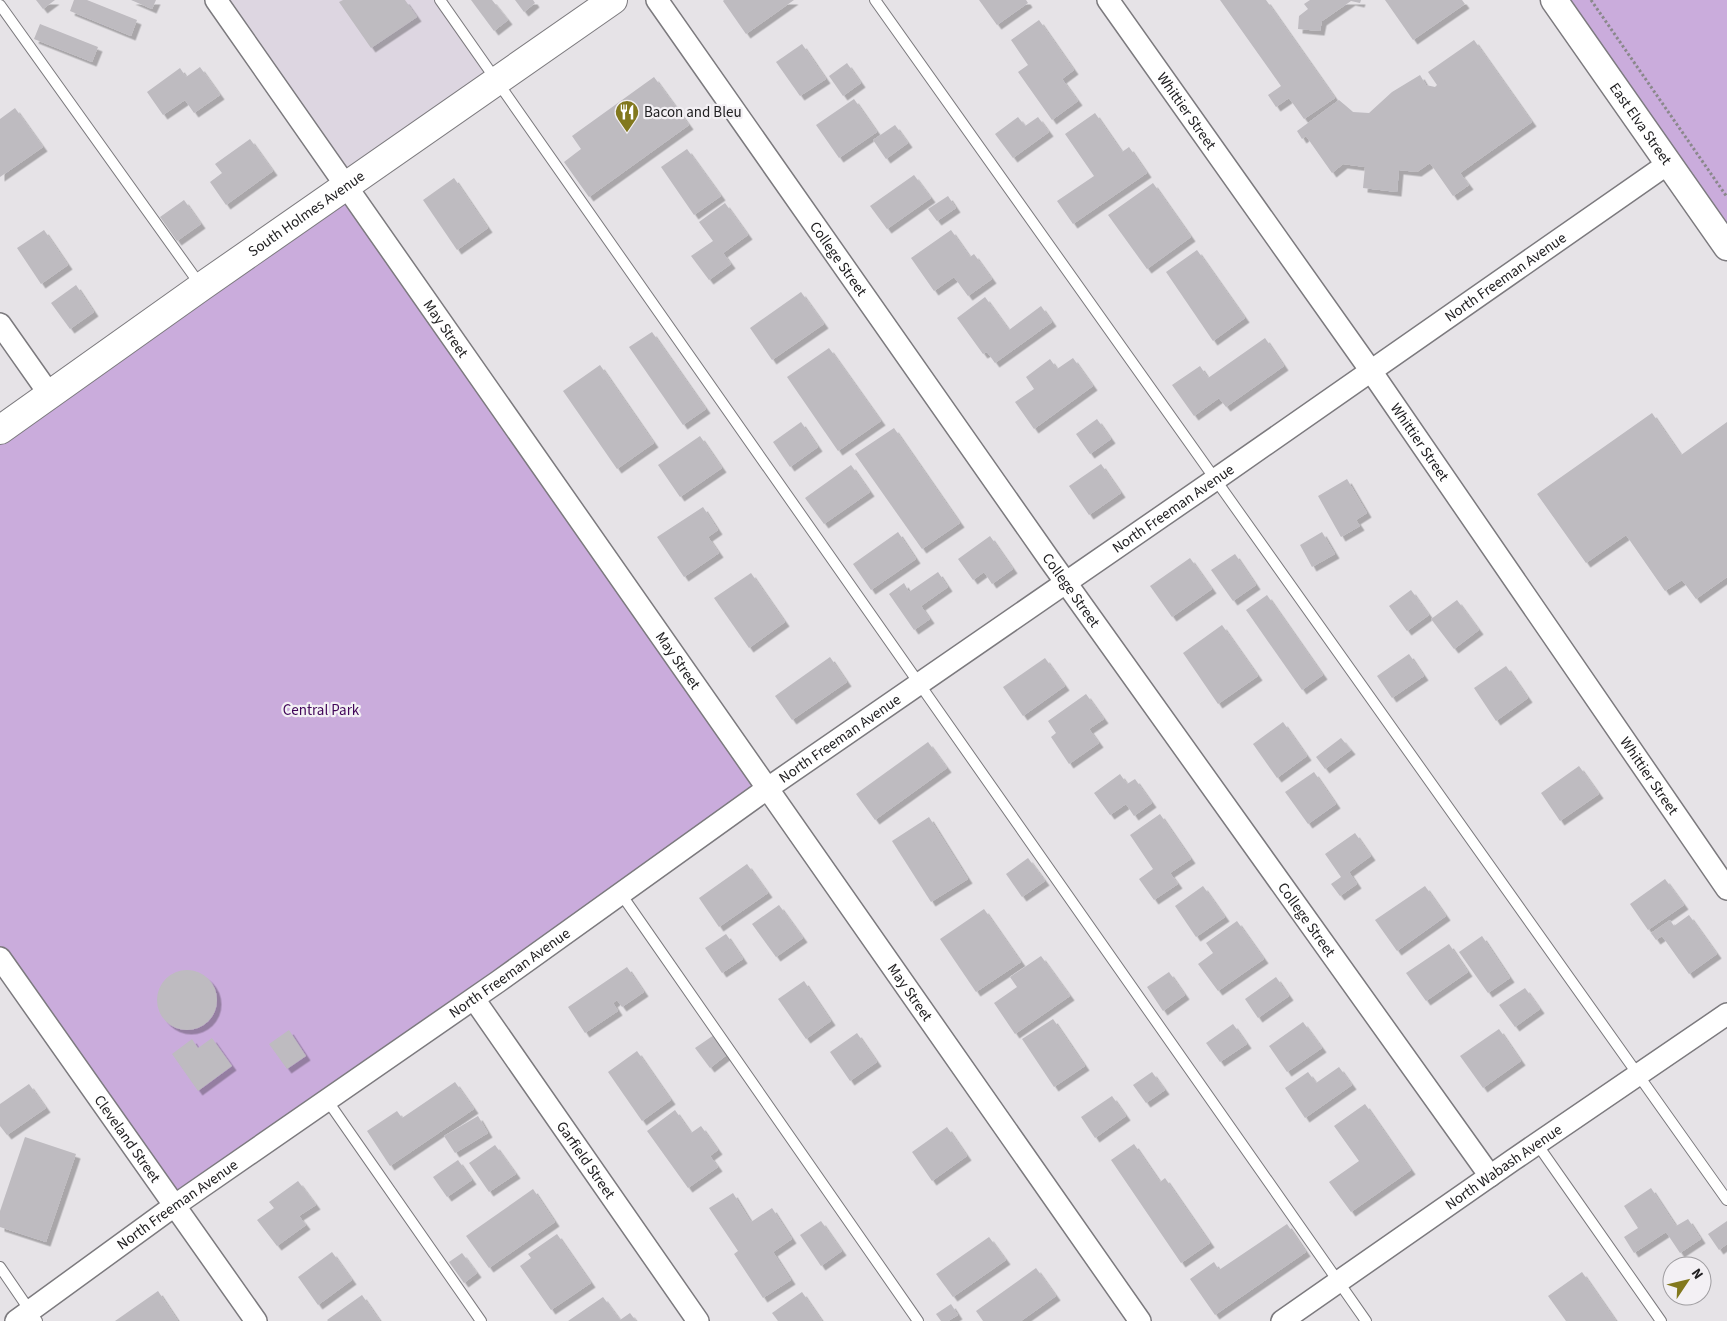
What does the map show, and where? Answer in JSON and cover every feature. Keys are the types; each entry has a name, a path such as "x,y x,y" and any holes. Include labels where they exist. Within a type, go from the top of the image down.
{"main road":[{"name":"South Holmes Avenue","path":"0,430 201,287 613,0"}],"street":[{"name":"May Street","path":"216,0 1140,1321"},
{"name":"College Street","path":"657,0 1066,583 1490,1176"},
{"name":"Whittier Street","path":"1108,0 1372,371 1727,889"},
{"name":"East Elva Street","path":"1554,0 1727,247"},
{"name":"North Freeman Avenue","path":"28,1318 174,1206 474,999 768,788 1372,371 1669,163"},
{"path":"0,324 50,395"},
{"name":"Cleveland Street","path":"0,958 256,1321"},
{"name":"Garfield Street","path":"474,999 698,1321"},
{"name":"North Wabash Avenue","path":"1282,1321 1727,1014"}],"lane":[{"path":"440,0 640,287 921,683 1366,1321"},
{"path":"875,0 1727,1200"},
{"path":"0,5 201,287"},
{"path":"622,894 918,1321"},
{"path":"327,1100 480,1321"},
{"path":"1537,1144 1661,1321"},
{"path":"0,1267 28,1318"}],"path":[{"path":"1591,0 1727,197"}],"shaded area":[{"path":"216,0 440,0 497,81 346,186"}],"green space":[{"path":"1569,0 1727,0 1727,246"},
{"name":"Central Park","path":"346,186 768,788 174,1206 0,958 0,431"}],"building":[{"path":"36,0 55,0 43,9"},
{"path":"74,0 87,0 137,20 131,36 70,11"},
{"path":"131,0 156,0 152,9"},
{"path":"343,0 405,0 417,17 371,48 339,2"},
{"path":"471,0 492,0 508,20 494,31"},
{"path":"515,0 533,0 535,3 524,12"},
{"path":"724,0 794,0 746,34"},
{"path":"979,0 1026,0 1028,3 997,25"},
{"path":"1220,0 1266,0 1335,98 1304,119 1289,98 1276,107 1268,95 1281,86"},
{"path":"1310,0 1361,0 1360,3 1351,1 1322,21 1320,31 1298,29 1299,16 1308,9 1304,4"},
{"path":"1385,0 1462,0 1465,4 1413,40"},
{"path":"1039,20 1074,70 1062,79 1078,101 1052,120 1018,72 1028,65 1011,40"},
{"path":"40,24 98,47 92,62 34,39"},
{"path":"1474,40 1532,122 1460,173 1469,185 1453,196 1430,163 1417,172 1399,170 1397,192 1363,188 1365,167 1343,164 1332,173 1306,136 1302,139 1297,131 1339,100 1353,112 1369,113 1392,92 1420,75 1426,85 1435,87 1437,85 1428,72"},
{"path":"802,44 826,79 800,96 776,62"},
{"path":"847,63 861,83 843,96 829,76"},
{"path":"200,67 220,95 194,113 185,100 163,115 147,92 180,68 186,77"},
{"path":"654,77 689,125 589,197 564,162 581,149 572,136"},
{"path":"854,99 877,132 839,158 816,125"},
{"path":"15,108 43,147 0,177 0,119"},
{"path":"1095,113 1122,152 1129,147 1147,173 1073,224 1057,201 1094,176 1065,134"},
{"path":"1018,117 1025,126 1038,117 1049,132 1013,158 995,134"},
{"path":"895,125 908,143 886,159 873,140"},
{"path":"250,139 273,171 226,205 210,182 222,173 215,164"},
{"path":"687,149 721,196 694,215 661,167"},
{"path":"914,175 931,198 887,229 870,206"},
{"path":"454,178 488,228 457,250 423,200"},
{"path":"1153,183 1191,237 1147,269 1108,215"},
{"path":"948,196 956,208 937,221 928,209"},
{"path":"184,200 201,224 177,241 160,217"},
{"path":"725,203 748,235 723,253 731,264 709,280 691,256 713,241 699,222"},
{"path":"44,230 68,265 41,284 17,248"},
{"path":"951,230 970,257 974,254 992,279 968,296 954,277 934,291 911,258"},
{"path":"1197,250 1245,318 1213,341 1166,272"},
{"path":"76,285 94,312 70,329 51,303"},
{"path":"801,292 824,324 772,360 750,328"},
{"path":"985,297 1009,330 1041,306 1052,322 995,363 987,352 983,354 957,318"},
{"path":"652,332 706,409 683,425 629,347"},
{"path":"1265,338 1284,366 1226,407 1219,398 1194,416 1172,385 1200,366 1208,378"},
{"path":"829,348 881,421 838,451 787,377"},
{"path":"1073,358 1093,386 1034,429 1015,402 1034,389 1026,377 1050,359 1057,369"},
{"path":"600,365 654,443 617,469 563,391"},
{"path":"1652,413 1681,455 1727,422 1727,577 1696,599 1682,580 1665,591 1626,535 1586,563 1537,494"},
{"path":"1097,419 1111,439 1090,454 1076,434"},
{"path":"801,422 818,447 790,467 773,442"},
{"path":"894,428 960,523 922,549 855,454"},
{"path":"700,436 722,468 680,497 658,465"},
{"path":"1101,464 1121,493 1089,515 1069,486"},
{"path":"851,465 870,492 824,524 805,498"},
{"path":"1347,479 1367,513 1356,520 1360,526 1341,537 1318,496"},
{"path":"703,507 718,530 708,537 719,553 684,577 657,537"},
{"path":"898,532 916,559 871,590 853,564"},
{"path":"1322,532 1335,554 1312,567 1300,545"},
{"path":"990,536 1013,569 992,584 984,572 973,580 958,559"},
{"path":"1235,554 1256,585 1233,601 1211,570"},
{"path":"1190,558 1212,589 1172,617 1150,586"},
{"path":"938,572 948,587 921,606 930,619 914,630 889,594 904,583 909,592"},
{"path":"751,573 785,622 749,648 714,598"},
{"path":"1411,590 1429,615 1407,631 1389,606"},
{"path":"1267,595 1323,675 1302,690 1246,610"},
{"path":"1457,600 1479,630 1454,649 1431,619"},
{"path":"1222,625 1258,676 1218,704 1183,653"},
{"path":"1409,654 1424,676 1392,698 1377,676"},
{"path":"830,657 847,682 792,720 775,696"},
{"path":"1045,658 1065,686 1023,716 1003,687"},
{"path":"1506,666 1528,698 1496,721 1474,688"},
{"path":"1086,694 1104,719 1089,729 1099,743 1069,764 1051,737 1056,733 1048,721"},
{"path":"1283,722 1307,756 1277,778 1253,744"},
{"path":"1341,738 1351,750 1325,769 1316,757"},
{"path":"928,742 947,768 875,820 856,794"},
{"path":"1579,766 1599,794 1560,821 1541,793"},
{"path":"1314,772 1336,804 1308,824 1285,792"},
{"path":"1120,774 1127,784 1135,779 1152,803 1134,816 1126,804 1110,815 1094,793"},
{"path":"1160,814 1191,859 1170,873 1178,884 1154,900 1139,879 1153,869 1130,835"},
{"path":"929,817 968,879 931,902 892,841"},
{"path":"1355,833 1371,856 1349,872 1357,884 1340,896 1331,884 1341,877 1325,854"},
{"path":"1028,858 1045,881 1022,897 1006,874"},
{"path":"747,864 768,893 719,927 699,898"},
{"path":"1665,879 1684,905 1648,930 1630,904"},
{"path":"1203,886 1225,917 1196,937 1175,906"},
{"path":"1425,886 1446,916 1397,951 1375,920"},
{"path":"779,905 803,938 776,957 752,924"},
{"path":"984,909 1021,962 976,992 940,939"},
{"path":"1689,915 1717,954 1689,974 1662,936 1656,940 1651,933 1670,920 1674,926"},
{"path":"1237,921 1264,959 1218,991 1198,964 1213,953 1206,943"},
{"path":"726,934 743,959 722,973 705,948"},
{"path":"1482,936 1510,978 1488,993 1459,952"},
{"path":"1449,944 1468,972 1426,1001 1406,973"},
{"path":"1041,956 1070,996 1015,1034 994,1003 1017,987 1010,977"},
{"path":"627,967 644,992 622,1007 617,1000 613,1003 618,1011 585,1033 568,1007"},
{"path":"187,970 203,975 208,979 212,984 217,1000 212,1016 208,1021 203,1025 187,1030 171,1025 166,1021 162,1016 157,1000 162,984 166,979 171,975"},
{"path":"1169,972 1185,995 1163,1011 1147,987"},
{"path":"1276,977 1289,996 1258,1018 1245,999"},
{"path":"804,981 831,1021 806,1039 778,999"},
{"path":"1525,988 1540,1009 1515,1027 1499,1005"},
{"path":"1053,1019 1085,1066 1054,1087 1022,1039"},
{"path":"1303,1022 1322,1048 1287,1072 1269,1046"},
{"path":"1233,1024 1247,1044 1220,1062 1206,1043"},
{"path":"1499,1029 1521,1061 1483,1088 1460,1056"},
{"path":"289,1030 306,1056 287,1069 269,1044"},
{"path":"857,1033 877,1062 850,1081 830,1052"},
{"path":"714,1035 728,1054 710,1068 695,1048"},
{"path":"212,1038 232,1066 198,1091 172,1054 192,1039 198,1048"},
{"path":"637,1051 671,1100 642,1121 608,1072"},
{"path":"1339,1067 1352,1085 1305,1118 1285,1088 1308,1072 1316,1083"},
{"path":"1152,1072 1165,1090 1146,1103 1133,1085"},
{"path":"455,1082 474,1109 390,1166 367,1131 397,1111 402,1118"},
{"path":"29,1084 46,1108 7,1135 0,1126 0,1104"},
{"path":"1112,1096 1126,1116 1095,1138 1081,1117"},
{"path":"1365,1104 1411,1170 1351,1212 1329,1182 1359,1161 1334,1126"},
{"path":"675,1110 691,1133 701,1126 718,1150 710,1156 718,1167 688,1188 647,1131"},
{"path":"478,1116 488,1133 455,1153 444,1136"},
{"path":"947,1127 967,1156 932,1181 912,1152"},
{"path":"25,1137 76,1154 46,1242 0,1227 0,1211"},
{"path":"1134,1144 1160,1182 1165,1178 1210,1243 1181,1263 1111,1160"},
{"path":"495,1145 516,1174 489,1192 469,1163"},
{"path":"458,1160 472,1180 447,1197 433,1177"},
{"path":"298,1181 316,1205 299,1216 306,1225 277,1246 257,1220 274,1208 269,1202"},
{"path":"1651,1188 1676,1226 1688,1219 1701,1239 1680,1253 1666,1232 1634,1253 1624,1237 1638,1228 1624,1206"},
{"path":"533,1189 555,1222 489,1268 466,1236"},
{"path":"733,1193 751,1222 772,1208 792,1239 773,1252 791,1280 763,1298 734,1254 738,1251 709,1208"},
{"path":"821,1221 842,1251 821,1266 800,1235"},
{"path":"1727,1221 1727,1244 1719,1250 1708,1234"},
{"path":"1287,1224 1306,1252 1215,1315 1190,1279 1214,1262 1219,1270"},
{"path":"557,1234 591,1283 551,1310 520,1266 531,1258 528,1254"},
{"path":"989,1237 1006,1260 953,1297 936,1274"},
{"path":"332,1252 352,1280 318,1305 298,1277"},
{"path":"462,1253 477,1273 464,1283 449,1262"},
{"path":"1036,1268 1056,1296 1021,1321 983,1321 976,1311"},
{"path":"1582,1272 1616,1321 1566,1321 1548,1296"},
{"path":"158,1291 178,1321 115,1321"},
{"path":"802,1292 822,1321 778,1321 772,1313"},
{"path":"362,1295 380,1321 327,1320"},
{"path":"603,1297 620,1320 630,1313 636,1321 568,1321"},
{"path":"951,1304 958,1315 948,1321 941,1321 936,1314"}],"place":[{"name":"Bacon and Bleu","path":"627,133"}]}
